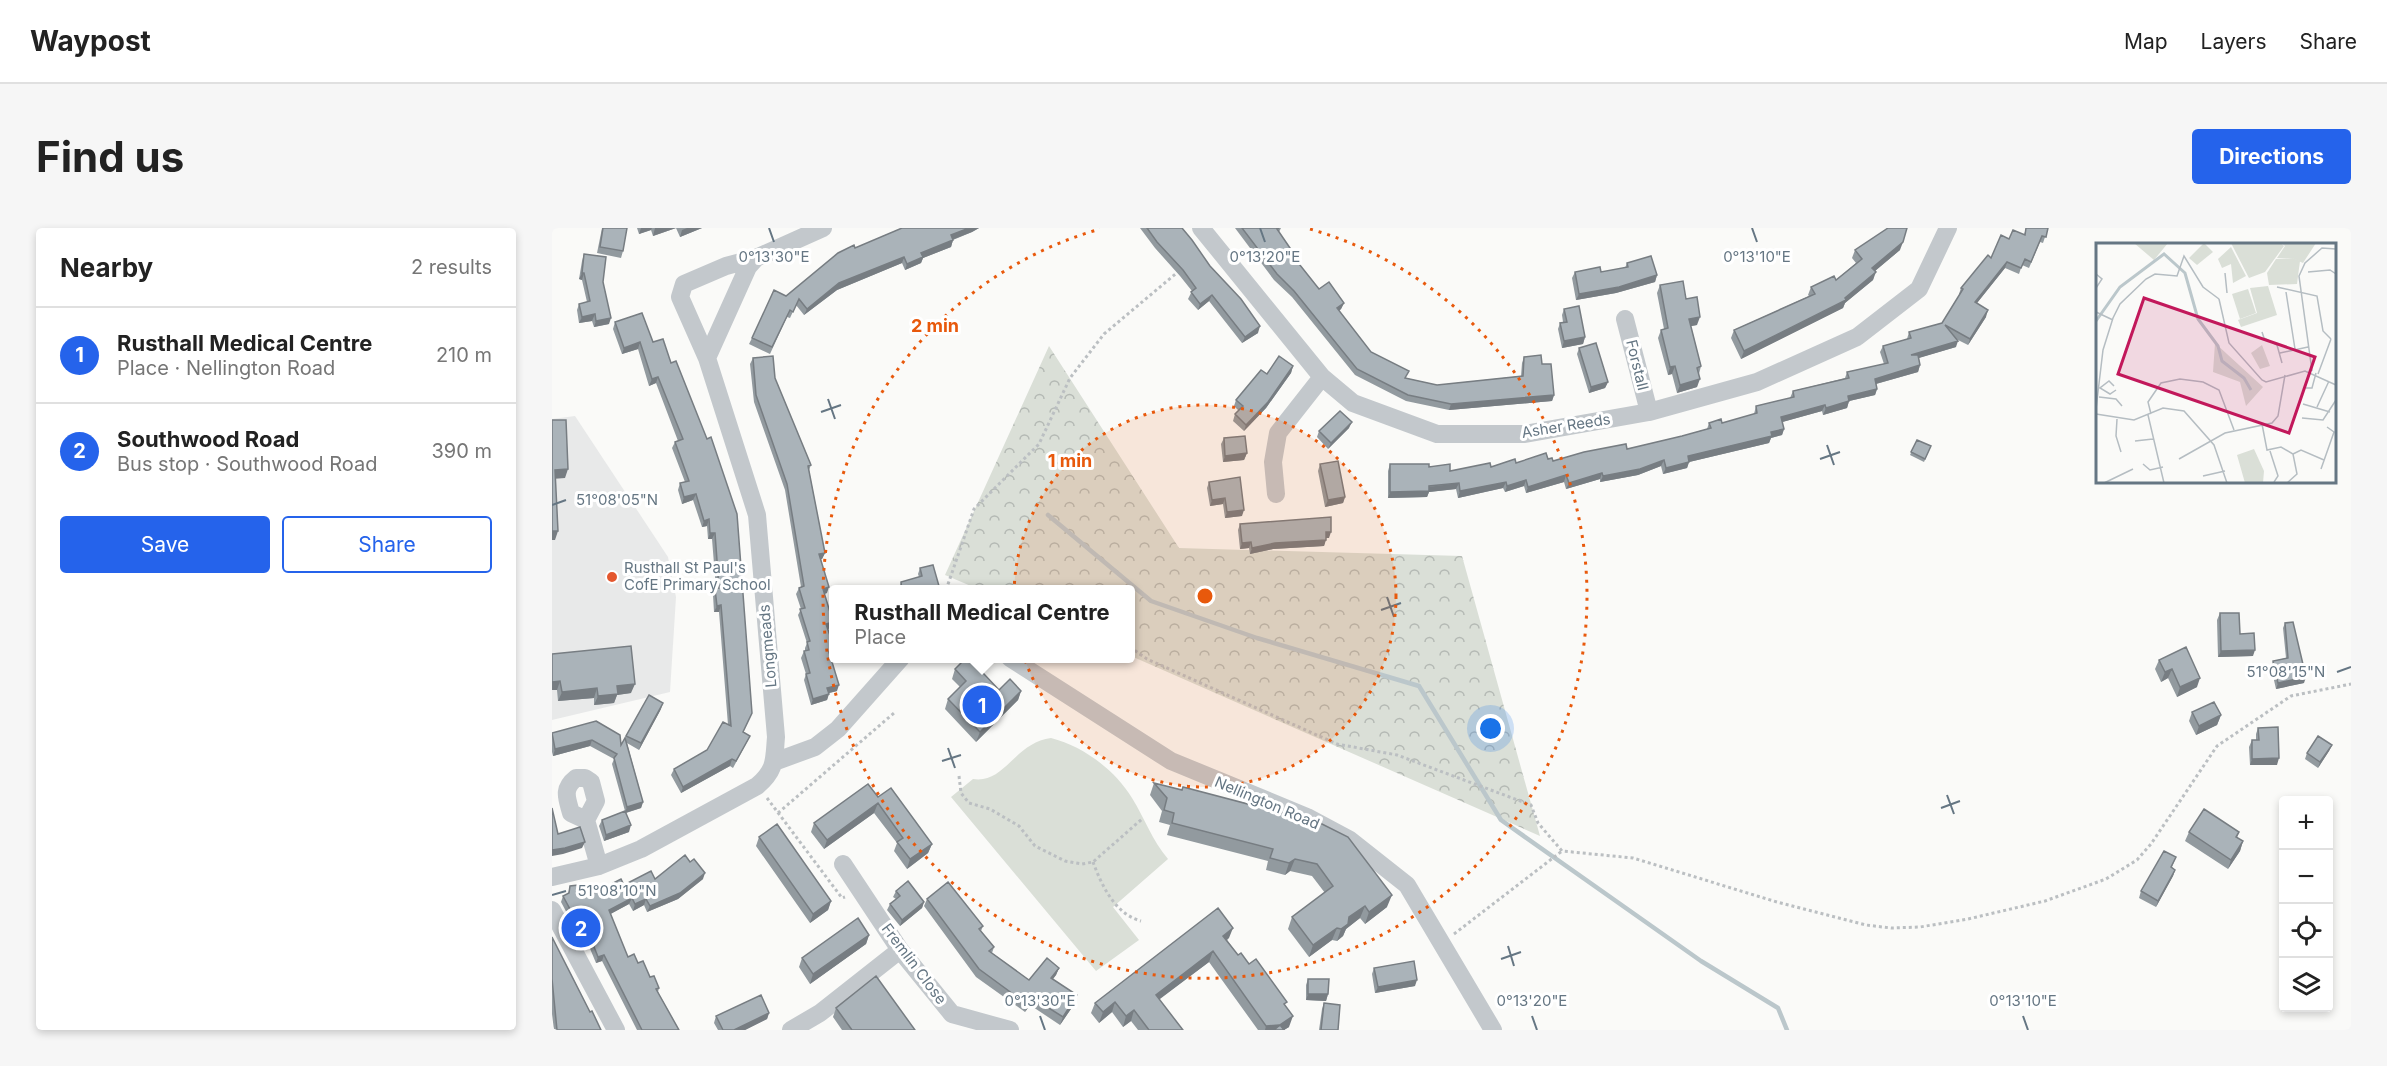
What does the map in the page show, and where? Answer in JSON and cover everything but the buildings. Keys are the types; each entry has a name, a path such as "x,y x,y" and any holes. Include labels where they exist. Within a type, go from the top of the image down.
{"street":[{"name":"Longmeads","path":"774,762 776,737 757,515 707,358 680,297 684,284 726,266 756,258 823,228"},
{"name":"Asher Reeds","path":"1201,228 1322,377 1353,403 1437,435 1525,434 1648,412 1758,382 1857,337 1919,289 1948,228"},
{"path":"707,358 748,267 756,258"},
{"name":"Forstall","path":"1625,319 1648,412"},
{"path":"1276,494 1273,462 1278,433 1322,377"},
{"path":"552,877 599,866 641,849 757,786 770,775 774,762 814,747 838,729 897,663"},
{"name":"Nellington Road","path":"1018,663 1171,762 1308,817 1350,840 1407,885 1493,1030"},
{"path":"585,820 599,866"},
{"name":"Fremlin Close","path":"843,864 900,950 952,1014 1010,1030"},
{"path":"552,910 616,1030"},
{"path":"791,1030 820,1013 900,950"}],"path":[{"path":"948,585 974,509 1039,444 1070,378 1104,334 1186,265"},
{"path":"1135,650 1148,659 1337,744 1397,755 1531,805 1538,823 1562,851"},
{"path":"1441,943 1562,851 1633,858 1748,894 1866,926 1920,927 1968,919 2045,901 2106,879 2137,860 2151,844 2181,795 2200,774 2217,746 2291,696 2351,684"},
{"path":"778,813 894,713"},
{"path":"959,776 961,793 969,803 990,808 1019,826 1035,846 1065,861 1082,864 1093,862 1142,819"},
{"path":"757,786 842,898 860,889"},
{"path":"1093,862 1109,895 1128,918 1142,921"}],"shaded area":[{"name":"Rusthall St Paul's CofE Primary School","path":"575,416 668,557 676,597 670,692 552,720 552,419"}],"green space":[{"path":"1049,346 1179,548 1462,556 1540,836 1135,658 1135,585 969,585 945,575"},
{"path":"1051,738 1086,753 1117,778 1132,798 1168,859 1113,907 1139,940 1096,971 951,797 973,779 984,779 993,775 1028,747 1038,741"}],"waterway":[{"path":"1048,515 1132,585"},
{"path":"1135,588 1151,601 1257,638 1419,686 1501,820 1701,961 1778,1008 1787,1030"}],"place":[{"name":"Rusthall St Paul's CofE Primary School","path":"612,577"},
{"name":"Rusthall Medical Centre","path":"982,705"},
{"name":"Southwood Road","path":"581,928"}]}
